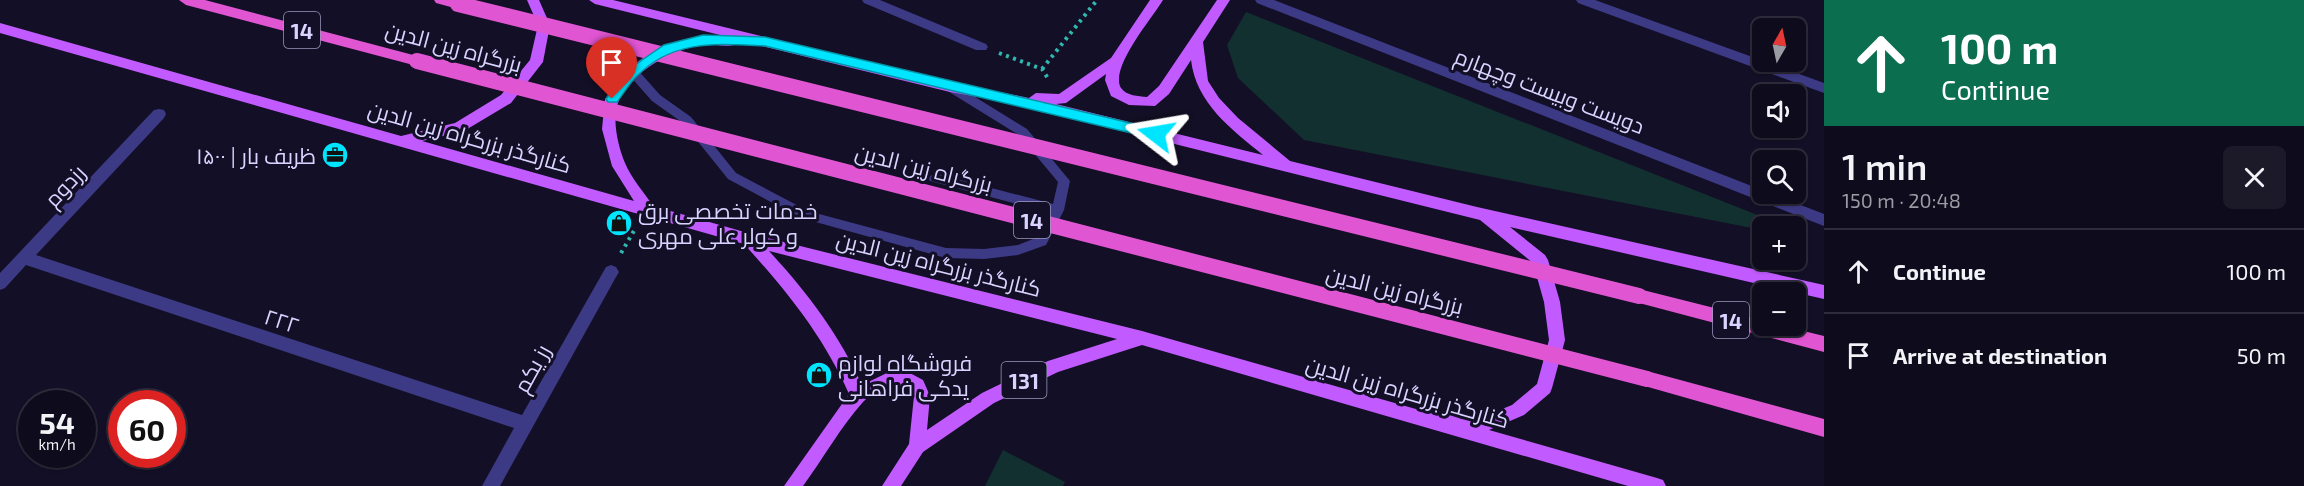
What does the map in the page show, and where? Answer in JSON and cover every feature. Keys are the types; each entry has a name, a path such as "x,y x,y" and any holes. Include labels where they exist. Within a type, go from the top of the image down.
{"highway":[{"name":"بزرگراه زین الدین","path":"186,0 1647,379 1824,428"},
{"name":"بزرگراه زین الدین","path":"441,0 1639,296 1824,344"}],"main road":[{"path":"403,141 459,127 506,99 536,62 544,25 533,0"},
{"path":"595,0 950,87 1002,96 1477,213 1824,292"},
{"path":"1002,96 1061,99 1116,61 1157,0"},
{"path":"1116,61 1112,80 1116,92 1130,100 1150,102 1164,90 1224,0"},
{"name":"کنارگذر بزرگراه زین الدین","path":"0,28 748,239 1142,338 1658,486"},
{"path":"647,209 619,166 609,129 612,99 633,72 668,48 703,40 765,41"},
{"path":"1196,42 1197,66 1206,91 1231,118 1287,167"},
{"path":"1423,419 1487,423 1518,410 1544,388 1557,340 1552,302 1540,260 1514,237 1477,213"},
{"path":"748,239 791,284 824,328 847,368 858,395"},
{"name":"131","path":"893,484 917,446 988,398 1054,366 1142,338"},
{"path":"793,486 858,395 891,378 908,379 922,396 917,446"}],"street":[{"path":"868,0 981,47"},
{"name":"دویست وبیست وچهارم","path":"1261,0 1824,220"},
{"path":"1582,0 1824,88"},
{"name":"رزدوم","path":"0,283 159,114"},
{"name":"۲۲۲","path":"24,258 526,424"},
{"name":"رز یکم","path":"491,486 610,272"}],"lane":[{"path":"633,72 656,98 687,120 732,176 805,215 946,253 984,254 1018,250 1042,241 1058,210 1064,181 1050,161 1023,132 950,87"},
{"path":"934,178 1058,210"}],"path":[{"path":"1042,69 1097,0"},
{"path":"981,47 1042,69 1061,99"},
{"path":"610,272 647,209"}],"green space":[{"path":"1246,12 1760,216 1752,216 1752,228 1304,140 1238,78 1227,45"},
{"path":"1003,450 1065,482 1063,486 985,486"}],"place":[{"name":"ظریف بار | ۱۵۰۰","path":"335,155"},
{"name":"خدمات تخصصی برق و کولر علی مهری","path":"619,223"},
{"name":"فروشگاه لوازم یدکی فراهانی","path":"819,375"}],"route":[{"path":"612,99 633,72 668,48 703,40 765,41 950,87 1002,96 1156,134"}]}
